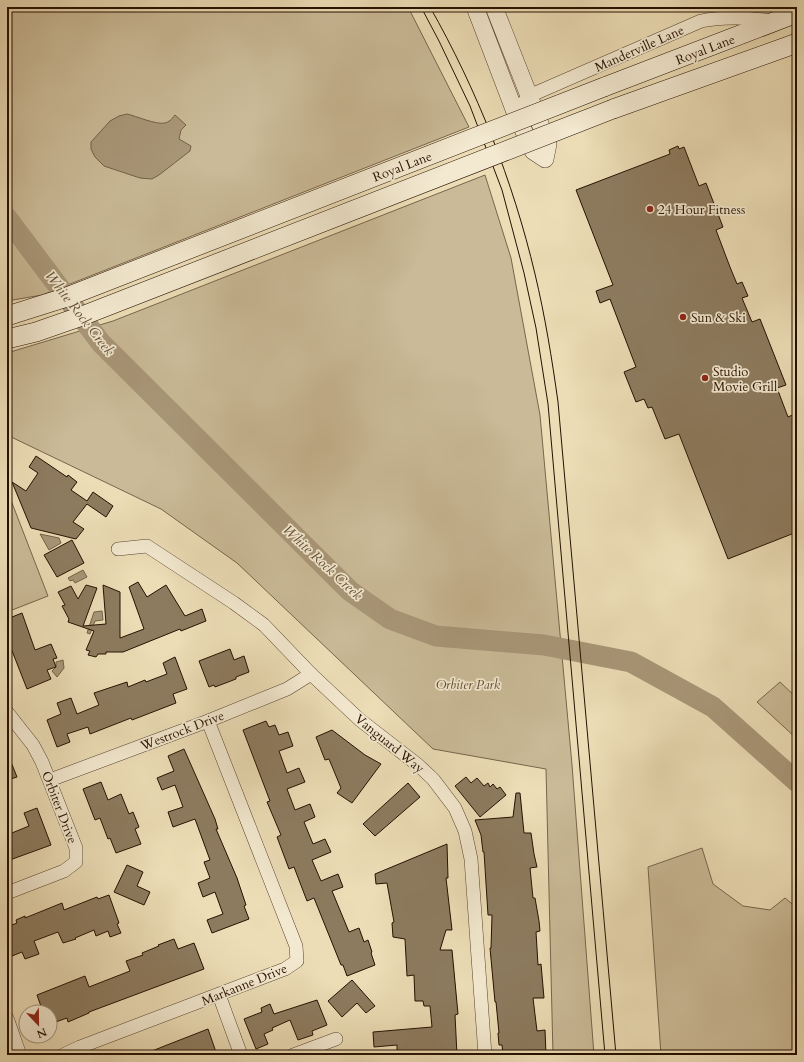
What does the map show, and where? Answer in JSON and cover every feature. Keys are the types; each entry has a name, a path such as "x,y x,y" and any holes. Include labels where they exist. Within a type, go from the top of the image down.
{"main road":[{"name":"Royal Lane","path":"7,316 64,298 797,13"},
{"name":"Royal Lane","path":"7,339 36,332 82,316 613,109 797,43"}],"street":[{"path":"474,7 515,112 533,151 545,159 548,144 494,7"},
{"name":"Manderville Lane","path":"515,112 529,96 701,20 734,17 776,22"},
{"name":"Vanguard Way","path":"118,549 147,546 234,603 264,625 311,674 360,720 434,779 455,808 465,830 471,859 485,1055"},
{"name":"Westrock Drive","path":"50,780 287,690 311,674"},
{"name":"Orbiter Drive","path":"7,712 33,745 50,780 76,848 76,862 64,871 7,893"},
{"name":"Markanne Drive","path":"63,1055 80,1047 285,969 297,961 296,946 208,721"},
{"path":"219,995 241,1055"},
{"path":"7,1018 20,1055"},
{"path":"293,1055 336,1039"}],"green space":[{"path":"7,7 408,7 469,127 42,295 7,301"},
{"name":"Orbiter Park","path":"485,175 511,258 540,415 572,765 594,1055 553,1055 546,769 433,749 237,563 161,509 7,435 7,353 113,321"},
{"path":"7,490 48,596 7,612"},
{"path":"780,682 797,698 797,739 757,702"},
{"path":"702,848 713,884 743,906 770,910 785,898 797,908 797,1055 661,1055 648,867"}],"shaded area":[{"path":"127,114 151,122 161,123 168,122 175,115 186,125 181,130 179,139 191,146 190,151 152,179 140,178 104,166 95,157 91,149 91,142 110,121"},
{"path":"40,534 59,538 61,543 49,550"},
{"path":"83,570 87,577 75,583 73,580 70,581 68,578"},
{"path":"102,611 103,620 95,621 90,634 87,633 94,612"},
{"path":"63,660 64,668 57,677 52,671 56,667 56,662"}],"building":[{"path":"678,146 679,149 684,147 699,186 706,183 723,227 716,230 737,284 742,282 748,296 742,298 752,322 760,319 786,385 777,388 788,417 797,413 797,532 728,559 679,434 665,439 652,407 648,408 644,399 636,402 624,372 636,367 610,299 600,303 596,291 613,285 576,190 670,154 669,150"},
{"path":"36,456 77,482 71,490 87,501 93,492 113,506 106,517 87,504 73,522 84,529 76,539 31,528 12,482 26,491 38,473 29,467"},
{"path":"72,540 84,563 57,577 44,555"},
{"path":"138,582 147,597 166,585 185,616 202,609 206,621 181,631 180,629 123,652 106,652 106,654 98,654 96,657 88,655 90,651 86,650 94,631 68,622 69,619 62,606 65,605 58,592 71,586 78,599 86,585 97,588 83,626 106,624 103,585 120,592 120,638 144,629 129,587"},
{"path":"22,613 35,650 51,644 57,658 53,659 56,667 47,670 51,679 27,689 7,638 7,619"},
{"path":"230,649 234,660 244,656 249,672 215,687 214,685 209,687 199,661"},
{"path":"175,657 187,689 173,694 176,703 90,734 88,727 67,734 70,742 57,747 47,720 61,714 57,703 71,698 77,714 99,705 94,693 127,682 128,687 145,680 146,682 167,674 163,663"},
{"path":"266,721 269,727 275,725 279,735 288,732 293,746 279,751 287,773 299,768 305,782 287,789 295,810 310,804 315,817 304,822 313,844 325,839 331,852 312,860 321,881 338,874 343,887 332,891 349,932 359,928 364,942 368,940 372,952 375,965 347,976 343,965 341,965 314,898 307,901 294,867 289,869 277,837 281,835 267,802 270,801 243,730"},
{"path":"332,730 365,755 381,764 352,803 337,793 341,788 329,759 325,760 316,737"},
{"path":"184,749 215,819 218,829 216,829 237,878 249,919 212,933 207,920 223,914 215,892 203,897 198,883 210,878 204,862 210,860 195,819 173,827 168,812 183,807 175,785 162,790 157,778 174,771 168,756"},
{"path":"7,752 17,777 7,780"},
{"path":"466,777 471,783 477,778 484,786 488,783 490,787 493,784 497,789 500,787 506,795 480,817 455,786"},
{"path":"101,782 108,800 121,794 129,814 133,812 139,827 135,829 141,844 116,853 110,838 108,839 100,818 95,820 83,789"},
{"path":"408,783 420,797 375,836 363,824"},
{"path":"516,793 520,793 524,833 531,833 537,867 530,868 533,898 535,898 539,921 540,931 536,932 538,965 541,964 544,998 533,998 537,1031 545,1030 546,1055 503,1055 502,1045 499,1045 490,948 492,915 488,915 484,852 481,835 475,820 513,817"},
{"path":"37,808 51,845 7,861 7,835 29,826 24,813"},
{"path":"447,844 448,878 446,878 452,930 446,930 440,950 452,950 458,1014 455,1015 457,1055 397,1055 397,1045 374,1047 373,1032 432,1027 430,1006 424,1006 423,1001 415,1001 414,975 407,976 405,939 393,937 392,923 394,922 387,883 376,884 375,874"},
{"path":"127,865 143,872 137,886 150,892 144,905 114,892"},
{"path":"109,895 121,933 110,937 108,931 96,936 94,930 75,938 76,939 63,943 58,932 34,941 39,954 25,959 22,952 12,956 9,948 7,948 7,927 17,923 16,920 25,916 25,918 62,903 64,910 97,897 98,899"},
{"path":"174,939 178,949 194,943 204,969 89,1012 68,1022 67,1018 58,1021 58,1004 40,1004 37,995 85,976 89,987 130,971 126,961 143,955 142,953 159,946 158,945"},
{"path":"352,980 375,1006 366,1013 357,1003 342,1017 328,1001"},
{"path":"317,1000 327,1025 312,1031 313,1035 298,1040 290,1020 272,1028 273,1030 264,1034 268,1044 256,1049 244,1019 262,1012 261,1008 270,1004 274,1014"},
{"path":"208,1029 217,1055 142,1055 167,1045"}],"waterway":[{"name":"White Rock Creek","path":"7,218 101,343 350,591 390,619 436,636 544,645 631,662 713,707 797,782"}],"tram line":[{"path":"421,7 470,106 502,190 524,273 536,328 548,404 605,1055"},
{"path":"430,7 447,38 478,103 505,171 526,239 539,290 548,338 558,402 616,1055"}],"place":[{"name":"24 Hour Fitness","path":"650,209"},
{"name":"Sun & Ski","path":"683,317"},
{"name":"Studio Movie Grill","path":"705,378"}]}
